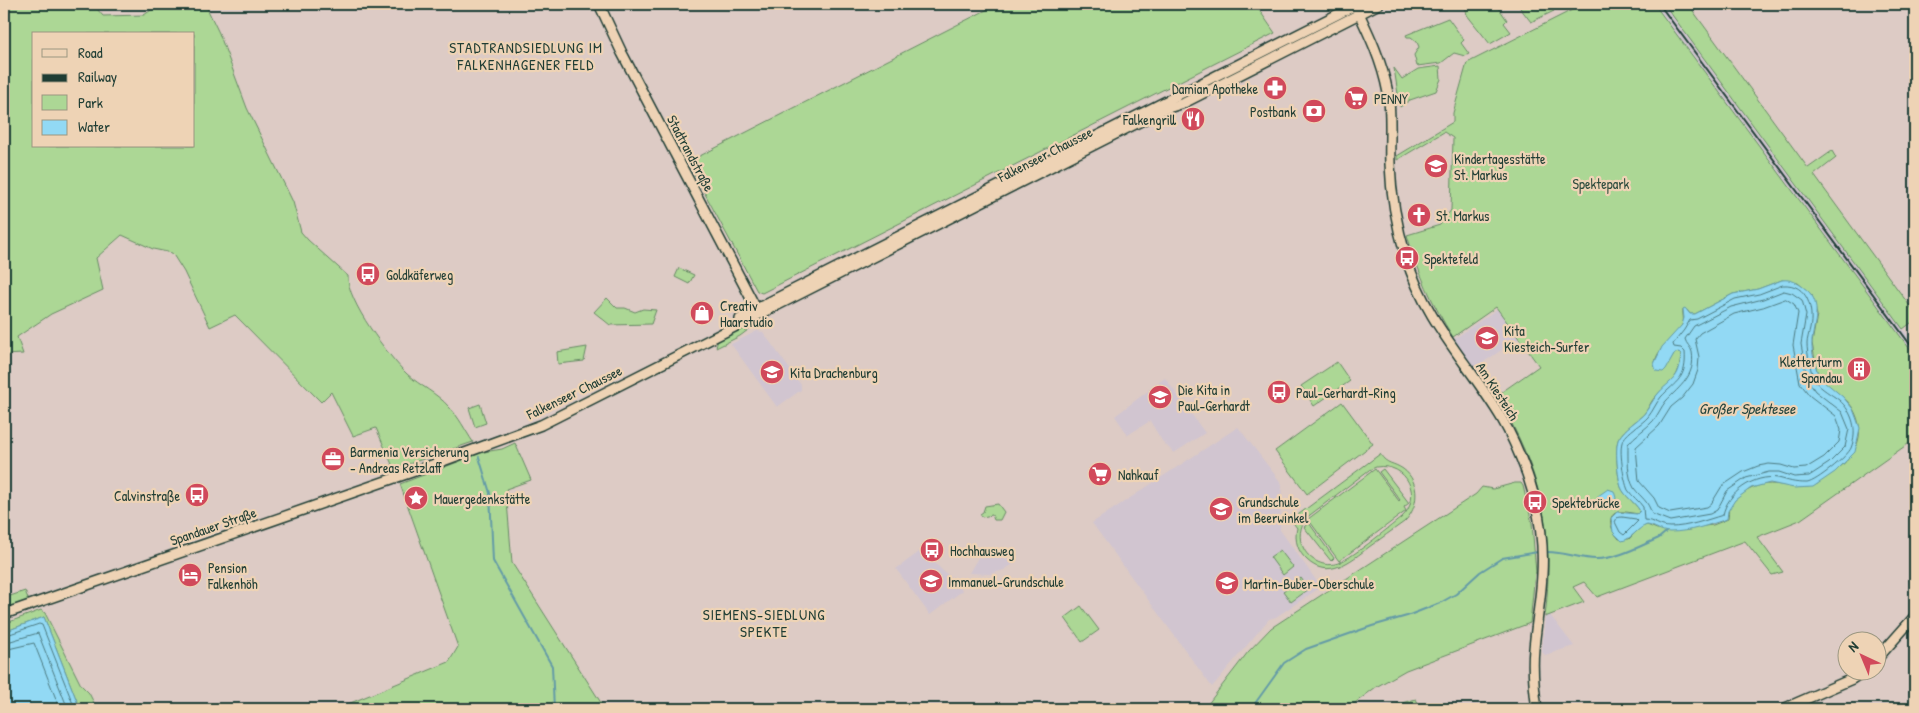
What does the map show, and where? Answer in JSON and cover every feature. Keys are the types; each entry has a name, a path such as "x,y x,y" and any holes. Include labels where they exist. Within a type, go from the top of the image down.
{"main road":[{"name":"Stadtrandstraße","path":"599,4 622,53 758,311"},
{"name":"Falkenseer Chaussee","path":"432,465 536,427 724,332 758,311 1356,4"},
{"name":"Am Kiesteich","path":"1356,4 1379,54 1388,94 1392,189 1399,230 1407,258 1422,299 1435,322 1489,399 1515,444 1529,482 1539,522 1542,573 1534,649 1536,709"},
{"name":"Falkenseer Chaussee","path":"1059,158 1191,99 1379,4"},
{"name":"Spandauer Straße","path":"4,614 432,465"},
{"path":"1886,649 1915,616"},
{"path":"1783,709 1850,680"}],"shaded area":[{"path":"1654,4 1664,4 1915,345 1915,356"},
{"name":"Kita Kiesteich-Surfer","path":"1497,309 1519,338 1475,368 1454,339"},
{"name":"Kita Drachenburg","path":"757,331 763,332 801,385 801,390 777,407 731,344"},
{"name":"Die Kita in Paul-Gerhardt","path":"1165,378 1205,433 1174,453 1162,441 1150,421 1128,435 1115,416"},
{"path":"1238,427 1282,484 1280,530 1321,587 1276,617 1269,619 1212,687 1092,523"},
{"path":"983,549 997,558 1011,558 1015,563 1004,570 990,574 969,573"},
{"name":"Immanuel-Grundschule","path":"922,550 944,572 959,583 962,591 930,615 896,569"},
{"path":"1550,615 1574,646 1545,655 1542,652 1545,617"}],"green space":[{"path":"4,4 93,4 103,16 144,15 160,4 205,4 219,33 247,108 293,202 301,232 348,276 349,286 361,313 399,366 444,402 456,415 473,442 394,469 376,428 353,436 331,392 321,402 235,315 210,327 184,272 172,253 153,249 122,235 96,258 103,290 51,314 17,337 23,354 4,355"},
{"path":"998,4 1255,4 1275,33 762,293 757,291 688,162"},
{"path":"1470,4 1496,4 1507,20 1504,23 1511,32 1490,44 1467,15 1465,6"},
{"path":"1517,4 1548,4 1554,11 1531,22"},
{"name":"Spektepark","path":"1584,4 1654,4 1915,356 1915,439 1800,520 1757,537 1783,572 1772,575 1745,541 1597,597 1584,582 1573,587 1584,602 1545,617 1548,559 1546,531 1541,504 1524,450 1512,423 1496,396 1539,366 1496,307 1453,337 1426,288 1407,235 1440,225 1451,210 1453,138 1444,132 1397,160 1397,156 1453,122 1453,113 1467,63","holes":["1782,280 1798,283 1812,295 1817,315 1812,343 1818,377 1849,402 1857,418 1859,439 1850,457 1834,472 1815,485 1799,487 1771,484 1751,489 1740,495 1731,504 1728,519 1713,525 1695,527 1689,530 1657,529 1647,525 1641,527 1629,539 1619,539 1612,529 1611,517 1618,512 1638,514 1640,511 1621,487 1617,462 1619,438 1624,431 1644,414 1655,397 1671,382 1679,369 1681,354 1679,352 1675,353 1668,364 1655,369 1655,362 1660,350 1682,325 1683,309 1687,310 1690,314 1695,314 1733,294 1758,289"]},
{"path":"1664,4 1688,4 1808,168 1832,151 1836,158 1814,175 1915,313 1915,320 1903,329"},
{"path":"1448,18 1464,40 1461,43 1469,54 1465,56 1454,53 1441,63 1417,66 1414,55 1419,47 1417,42 1406,35"},
{"path":"1440,66 1441,79 1436,91 1410,100 1400,107 1394,68 1402,79 1418,69"},
{"path":"679,268 694,275 689,284 675,277"},
{"path":"607,298 617,308 625,308 635,312 643,309 656,310 651,324 610,325 594,312"},
{"path":"753,320 756,324 740,336 716,348 718,338"},
{"path":"587,347 584,361 558,364 557,352"},
{"path":"1337,362 1350,381 1314,406 1301,386"},
{"path":"1342,402 1373,444 1307,494 1275,451"},
{"path":"480,404 486,423 475,427 469,408"},
{"path":"515,443 531,480 506,489 512,563 605,709 336,709 449,662 458,647 400,484 484,452 502,449"},
{"path":"1380,454 1385,460 1403,469 1413,481 1416,495 1415,503 1413,510 1404,522 1355,558 1339,566 1323,568 1315,566 1307,560 1299,550 1296,541 1297,528 1291,520","holes":["1376,467 1387,467 1404,475 1409,483 1411,500 1408,510 1401,518 1359,551 1341,562 1330,565 1320,563 1308,555 1301,544 1300,536 1302,525 1306,518 1369,470"]},
{"path":"1375,469 1399,501 1379,472 1383,469 1409,503 1404,507 1406,511 1339,561 1308,519"},
{"path":"1521,483 1523,486 1532,523 1536,573 1530,623 1406,670 1376,687 1347,709 1204,709 1248,652 1271,628 1476,494 1482,487 1493,489"},
{"path":"998,504 1004,512 1000,520 994,520 992,515 982,517 980,514 985,506"},
{"path":"1309,523 1334,558 1331,561 1304,527"},
{"path":"1280,550 1293,567 1283,575 1270,557"},
{"path":"1301,578 1309,589 1291,602 1283,591"},
{"path":"25,591 29,601 4,610 4,598"},
{"path":"1081,606 1099,630 1082,642 1065,618"},
{"path":"41,610 45,613 81,685 89,693 97,709 80,709 44,617 4,632 4,624"},
{"path":"1416,699 1421,709 1380,709"}],"water":[{"name":"Großer Spektesee","path":"1782,280 1791,280 1798,284 1814,299 1816,319 1812,345 1818,376 1843,397 1853,409 1860,428 1855,452 1835,472 1813,487 1794,488 1770,483 1751,488 1735,500 1728,511 1727,519 1699,528 1677,532 1667,532 1647,525 1622,541 1613,532 1611,518 1617,512 1637,514 1640,511 1621,487 1617,462 1619,438 1624,431 1644,414 1657,395 1677,374 1681,354 1679,352 1675,353 1663,372 1656,371 1654,364 1662,347 1682,325 1684,318 1683,309 1685,308 1690,314 1695,314 1733,294 1758,289"},
{"path":"1608,489 1614,491 1616,498 1607,506 1599,505 1597,503 1598,496"},
{"path":"44,617 80,709 4,709 4,632"}],"waterway":[{"path":"479,457 490,493 493,561 552,666 554,709"},
{"path":"1545,552 1590,559 1612,557 1659,538 1666,532"},
{"path":"1251,709 1284,663 1306,649 1407,616 1440,603 1456,594 1480,572 1502,558 1538,552"}],"railway":[{"path":"1659,4 1915,351"}],"place":[{"name":"Damian Apotheke","path":"1275,88"},
{"name":"PENNY","path":"1356,98"},
{"name":"Postbank","path":"1314,111"},
{"name":"Falkengrill","path":"1193,119"},
{"name":"Kindertagesstätte St. Markus","path":"1436,166"},
{"name":"St. Markus","path":"1419,215"},
{"name":"Spektefeld","path":"1407,258"},
{"name":"Goldkäferweg","path":"368,274"},
{"name":"Creativ Haarstudio","path":"702,313"},
{"name":"Kita Kiesteich-Surfer","path":"1487,338"},
{"name":"Kletterturm Spandau","path":"1859,369"},
{"name":"Kita Drachenburg","path":"772,372"},
{"name":"Paul-Gerhardt-Ring","path":"1279,392"},
{"name":"Die Kita in Paul-Gerhardt","path":"1160,397"},
{"name":"Barmenia Versicherung - Andreas Retzlaff","path":"333,459"},
{"name":"Nahkauf","path":"1100,474"},
{"name":"Calvinstraße","path":"197,495"},
{"name":"Mauergedenkstätte","path":"416,498"},
{"name":"Spektebrücke","path":"1535,502"},
{"name":"Grundschule im Beerwinkel","path":"1221,509"},
{"name":"Hochhausweg","path":"932,550"},
{"name":"Pension Falkenhöh","path":"190,575"},
{"name":"Immanuel-Grundschule","path":"931,581"},
{"name":"Martin-Buber-Oberschule","path":"1227,583"}],"district":[{"name":"STADTRANDSIEDLUNG IM FALKENHAGENER FELD","path":"526,56"},
{"name":"SIEMENS-SIEDLUNG SPEKTE","path":"764,622"}]}
